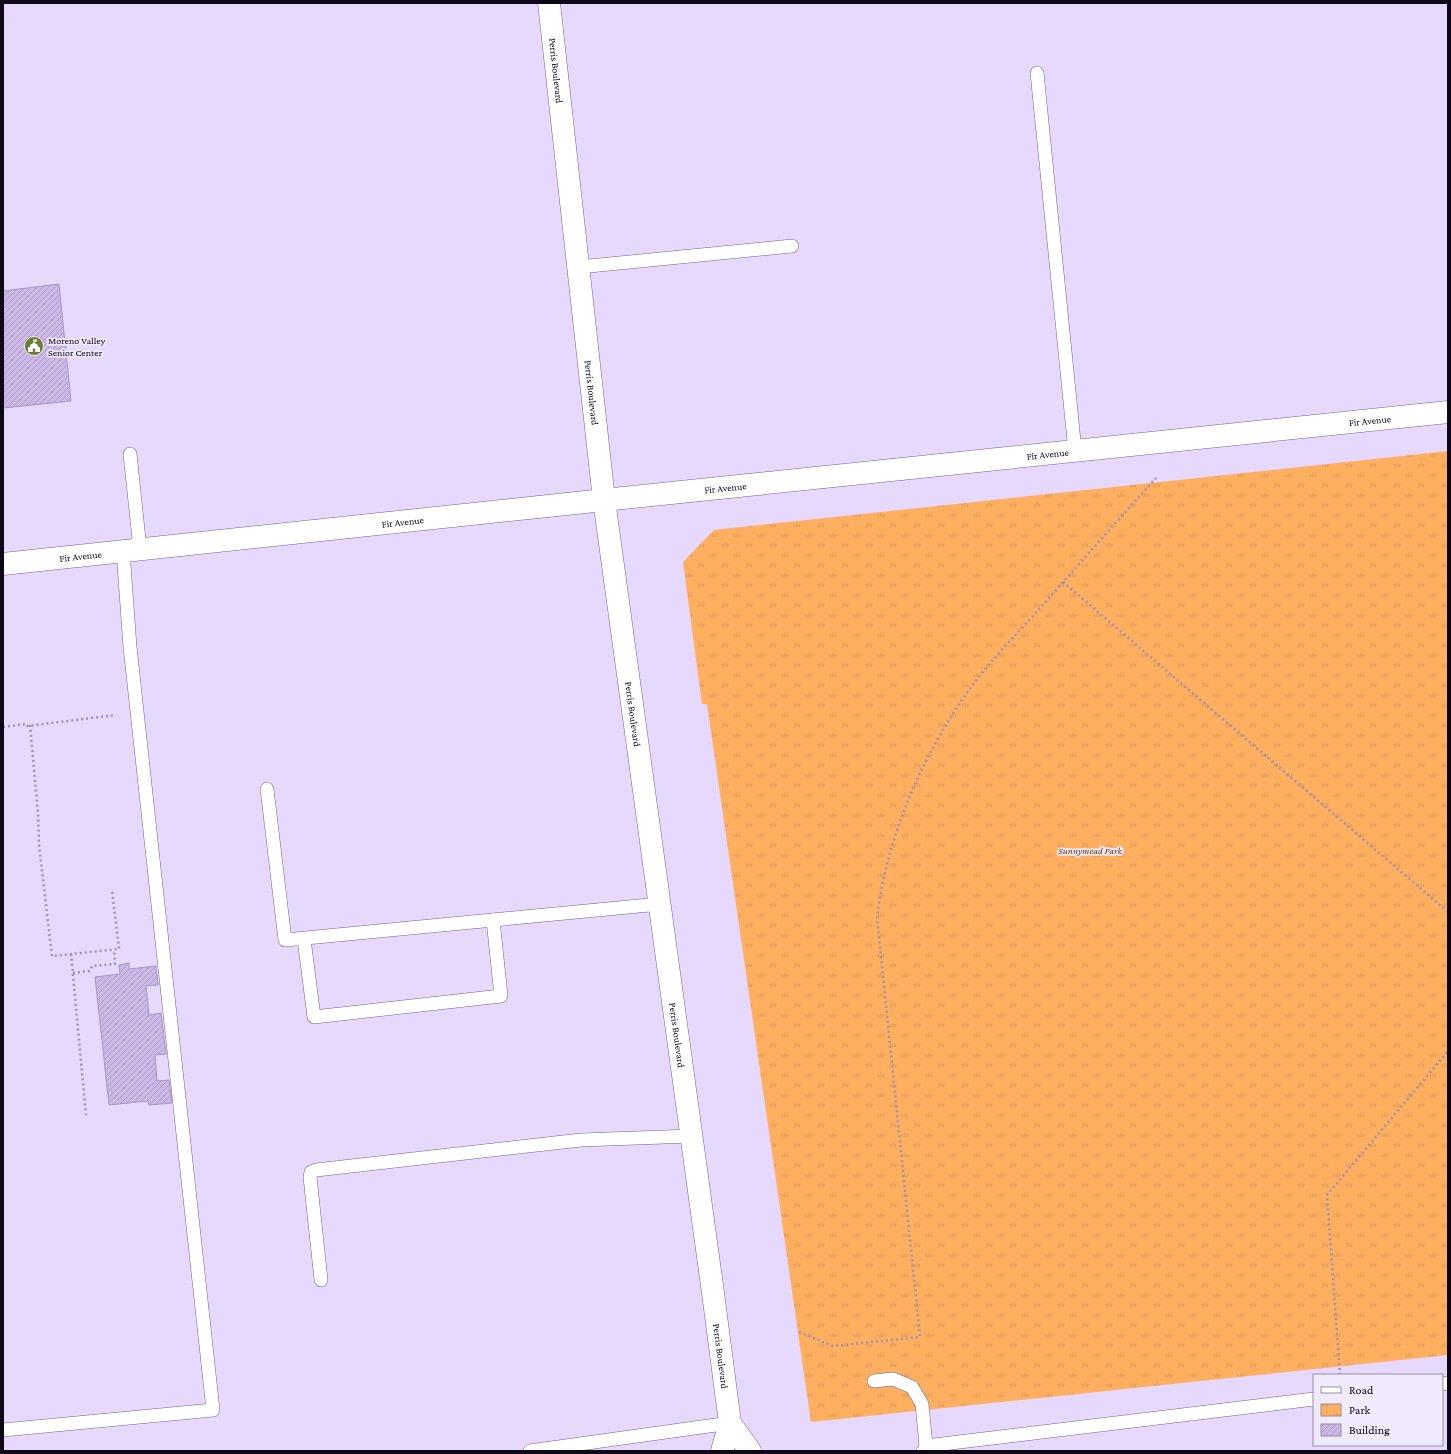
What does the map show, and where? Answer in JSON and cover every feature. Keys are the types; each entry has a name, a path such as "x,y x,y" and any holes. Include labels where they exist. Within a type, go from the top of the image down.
{"main road":[{"name":"Perris Boulevard","path":"549,3 604,500 692,1136 730,1424 722,1451"},
{"name":"Fir Avenue","path":"3,564 1448,412"},
{"name":"Perris Boulevard","path":"730,1424 750,1451"}],"lane":[{"path":"1037,73 1075,451"},
{"path":"578,267 792,246"},
{"path":"3,1430 213,1410 131,655 132,550 130,454"},
{"path":"267,789 286,940 660,904"},
{"path":"304,939 314,1017 501,996 493,920"},
{"path":"321,1280 310,1177 311,1172 316,1170 581,1140 692,1136"},
{"path":"874,1381 893,1379 912,1387 922,1404 925,1449 1313,1399"},
{"path":"530,1451 730,1424"}],"path":[{"path":"799,1332 833,1346 920,1336 877,918 880,892 893,840 916,784 938,738 965,696 1002,650 1156,478"},
{"path":"1063,582 1448,912"},
{"path":"3,727 26,724 27,726 119,715"},
{"path":"30,725 38,813 39,845 52,956 119,949 112,890"},
{"path":"73,973 90,971 92,966 115,964 114,950"},
{"path":"71,954 86,1115"},
{"path":"1340,1374 1327,1195 1448,1051"}],"green space":[{"name":"Sunnymead Park","path":"1448,451 1448,1355 811,1422 707,704 702,704 683,562 714,530"}],"building":[{"name":"Moreno Valley Senior Center","path":"59,284 71,401 3,408 3,291"},
{"path":"129,963 129,969 156,966 158,985 146,986 149,1015 161,1013 166,1054 155,1055 157,1081 169,1080 172,1103 149,1105 148,1101 109,1105 95,977 120,974 119,965"}],"place":[{"name":"Moreno Valley Senior Center","path":"34,346"}]}
